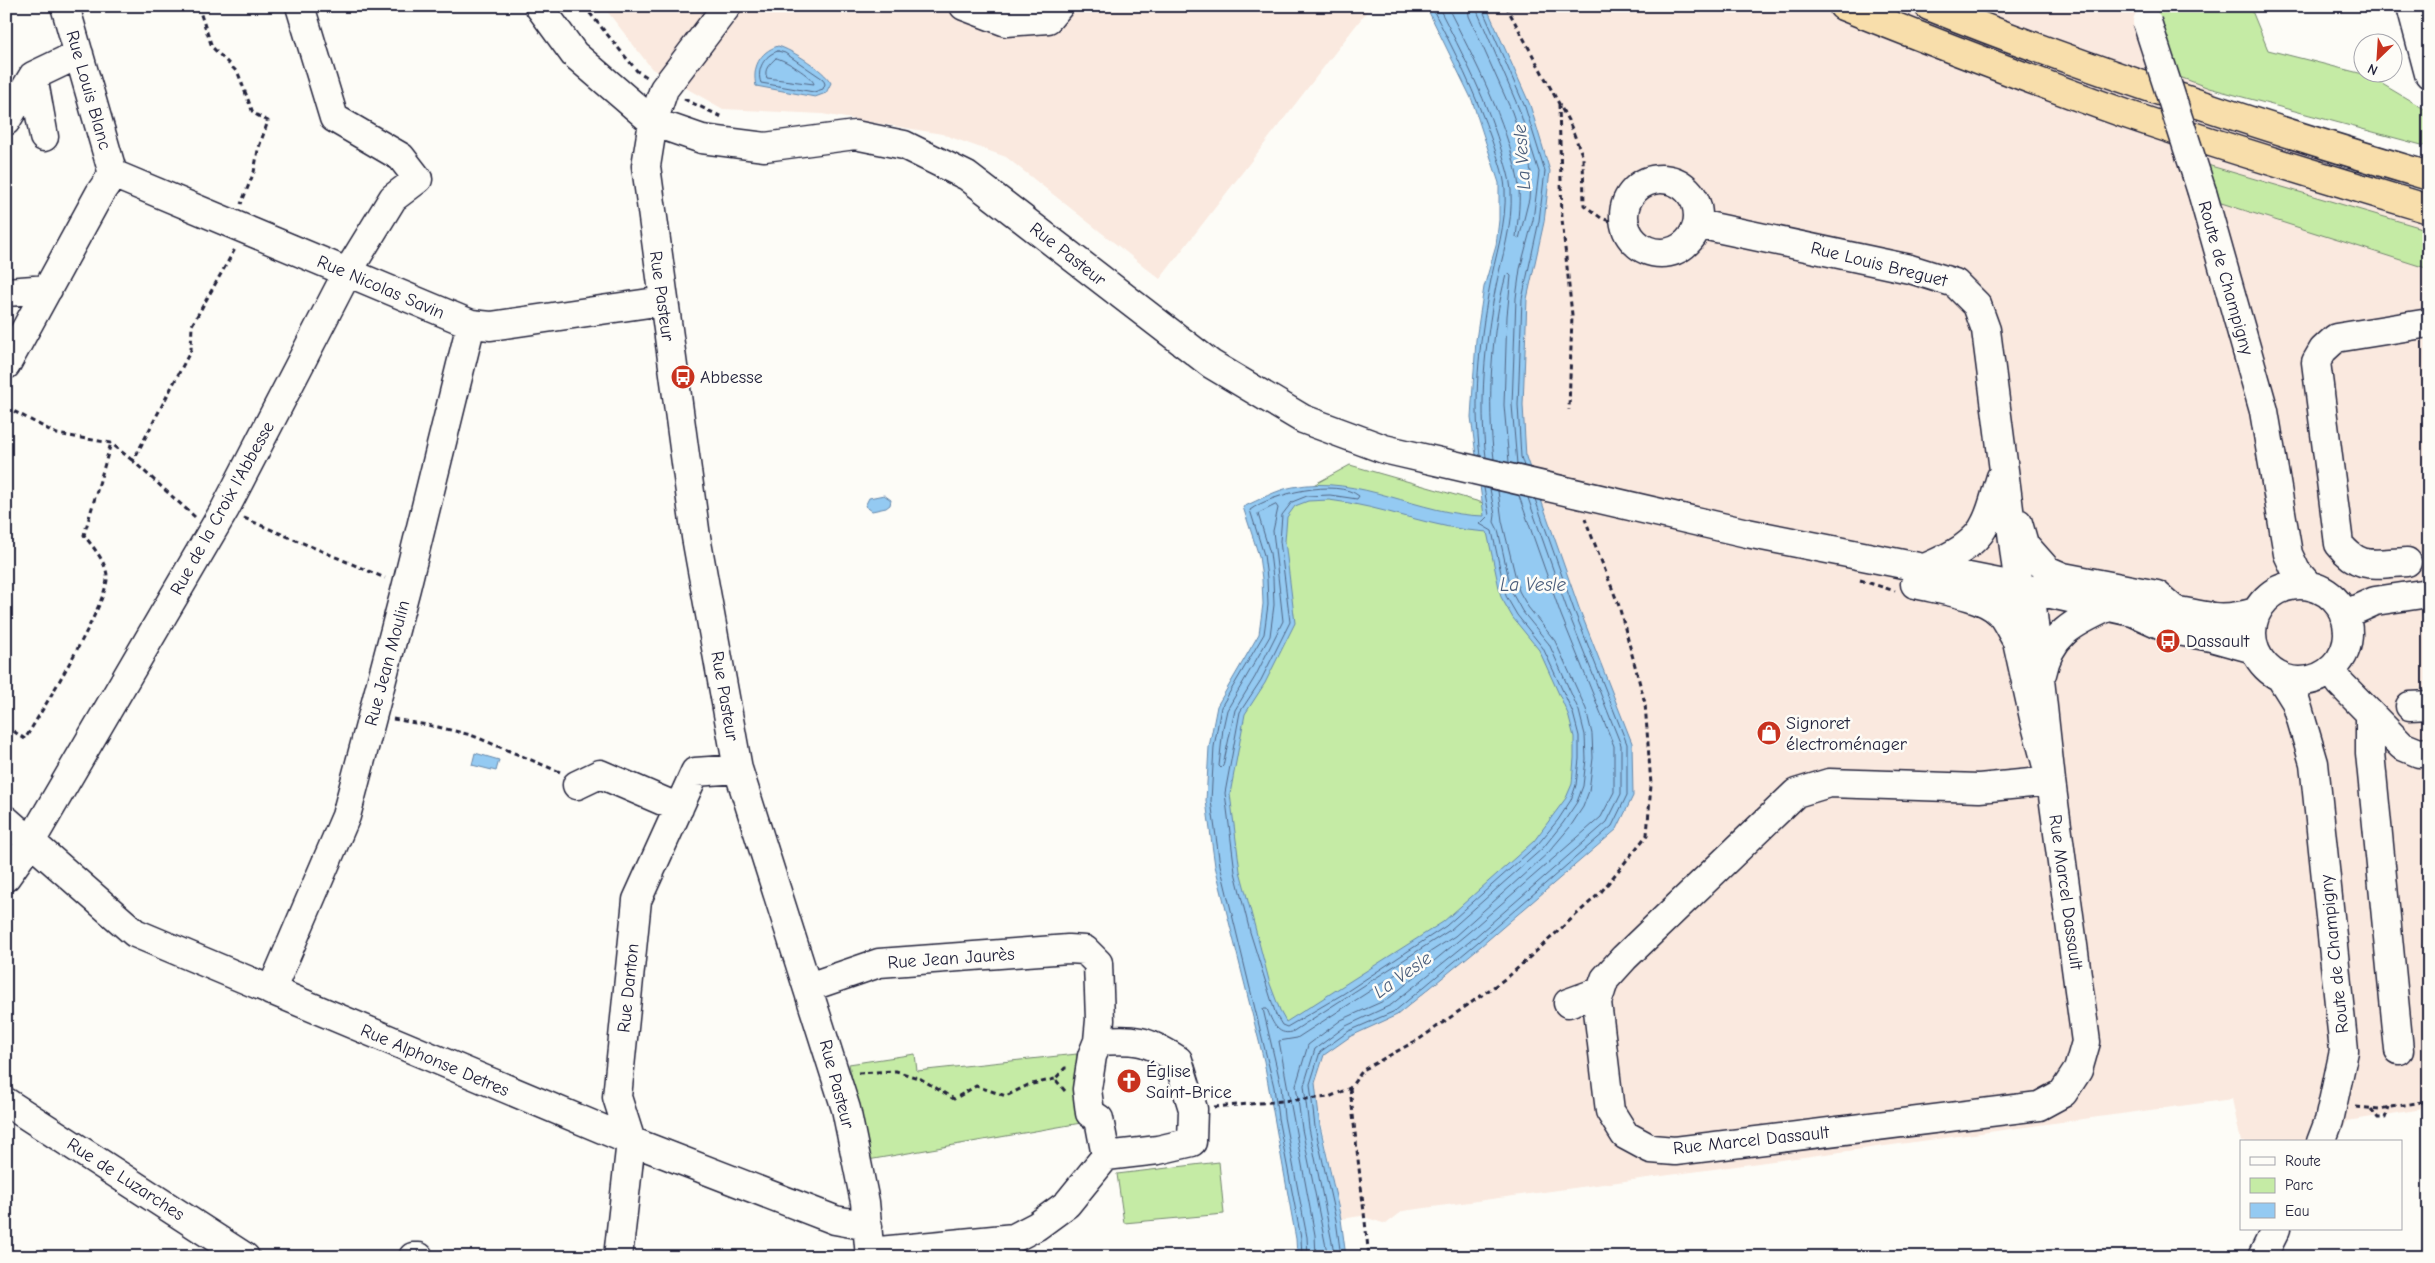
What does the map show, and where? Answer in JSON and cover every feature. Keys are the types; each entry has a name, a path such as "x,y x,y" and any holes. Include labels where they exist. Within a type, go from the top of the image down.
{"highway":[{"path":"1843,6 2008,71 2131,115 2256,157 2429,209"},
{"path":"1929,6 2017,42 2134,83 2258,125 2429,176"}],"street":[{"name":"Rue Louis Blanc","path":"65,6 113,174"},
{"name":"Rue de la Croix l'Abbesse","path":"6,878 30,843 218,521 347,273 393,198 418,179 401,157 334,118 300,6"},
{"name":"Rue Pasteur","path":"539,6 574,54 653,122 702,139 765,146 855,136 904,145 966,176 1211,364 1302,419 1384,450 1747,533 2120,609"},
{"name":"Rue Pasteur","path":"727,6 664,89 653,122 646,166 696,536 738,769 809,987 846,1109 869,1245"},
{"path":"964,6 1006,22 1048,19 1059,6"},
{"path":"2411,6 2429,74"},
{"name":"Route de Champigny","path":"2145,14 2202,192 2264,411 2288,554 2296,571 2309,586"},
{"path":"6,121 33,76 79,54"},
{"path":"33,76 44,137"},
{"path":"6,365 100,193 113,174"},
{"name":"Rue Nicolas Savin","path":"113,174 471,324 491,326 663,301"},
{"path":"1666,179 1683,186 1695,200 1698,211 1698,224 1693,235 1685,245 1675,251 1662,254 1650,252 1630,238 1625,226 1626,202 1633,192 1648,182 1666,179"},
{"name":"Rue Louis Breguet","path":"1698,224 1910,269 1955,283 1977,305 1986,330 2002,471 2018,587"},
{"path":"6,292 48,289"},
{"path":"2407,562 2362,564 2349,556 2339,544 2316,362 2322,350 2336,338 2429,323"},
{"name":"Rue Jean Moulin","path":"271,991 346,816 406,588 471,324"},
{"path":"1925,568 1954,555 1978,534 1986,523 2002,471"},
{"path":"2002,471 2013,497 2024,544 2047,570 2063,576 2158,596 2174,609"},
{"path":"1847,553 1878,576 1975,599 1992,607 2001,614 2017,640"},
{"name":"Route de Champigny","path":"2281,589 2288,554"},
{"path":"2290,586 2309,586 2330,596 2344,615 2348,639 2339,661 2326,673 2302,681 2281,678 2270,671 2254,649 2252,637 2256,612 2266,598 2281,589 2290,586"},
{"name":"Rue Marcel Dassault","path":"2018,587 2017,640 2034,718 2052,781"},
{"name":"Rue Marcel Dassault","path":"2018,587 2029,599 2032,606 2052,781 2086,1042 2078,1070 2063,1092 2039,1106 1675,1151 1651,1149 1619,1140 1610,1111 1598,1002 1605,979 1624,958 1796,793 1829,783 1979,788 2052,781"},
{"path":"2344,615 2375,601 2429,593"},
{"path":"2120,609 2172,630 2211,637 2254,649"},
{"path":"2041,680 2045,658 2064,631 2120,609 2174,609 2213,617 2239,617 2256,612"},
{"path":"2326,673 2402,746 2419,753 2429,752"},
{"name":"Route de Champigny","path":"2321,1140 2332,1105 2344,1051 2314,763 2315,695 2326,673"},
{"name":"Route de Champigny","path":"2281,678 2296,702 2314,763"},
{"path":"2370,714 2370,753 2399,1050"},
{"name":"Rue Danton","path":"618,1257 631,1141 617,1098 637,900 694,772 738,769"},
{"path":"569,779 600,774 679,808"},
{"name":"Rue Alphonse Detres","path":"6,820 135,933 631,1141 835,1220 869,1245 967,1233 1014,1238 1037,1226 1067,1204 1106,1156"},
{"name":"Rue Jean Jaurès","path":"809,987 878,963 1068,949 1085,950 1094,956 1098,963 1099,1030"},
{"path":"1568,1003 1601,991"},
{"path":"1099,1030 1158,1047 1178,1060 1193,1109 1192,1142 1158,1150 1106,1156 1099,1119 1090,1113 1087,1089 1092,1056 1099,1030"},
{"name":"Rue de Luzarches","path":"6,1102 245,1257"},
{"path":"2262,1257 2276,1230"},
{"path":"413,1257 419,1257"}],"path":[{"path":"133,461 191,350 192,326 238,228 254,172 258,150 268,121 253,112 238,73 212,47 198,6"},
{"path":"1506,6 1570,124 1583,157 1584,205 1601,218 1625,226"},
{"path":"1559,104 1562,219 1572,315 1568,410"},
{"path":"6,407 57,434 111,443 133,461 218,521 406,588"},
{"path":"6,726 25,739 83,639 100,602 108,575 100,556 84,535 111,443"},
{"path":"1193,1109 1328,1097 1350,1088 1363,1070 1420,1038 1509,976 1601,892 1647,835 1651,785 1645,703 1619,606 1583,516"},
{"path":"373,715 471,735 569,779"},
{"path":"835,1073 896,1071 921,1079 954,1098 976,1086 1006,1096 1028,1086 1055,1079"},
{"path":"1350,1088 1368,1257"},
{"path":"2332,1105 2371,1108 2429,1101"},
{"path":"2371,1108 2378,1118 2385,1118 2389,1107"}],"shaded area":[{"path":"603,6 1371,6 1160,279 1006,157 942,134 822,114 723,109 652,69"},
{"path":"1437,6 2174,6 2209,88 2429,224 2429,1108 2347,1121 2337,1140 2241,1140 2232,1099 1403,1211 1386,1224 1361,1216 1341,1219 1307,1059 1616,808 1491,367 1512,163"}],"green space":[{"path":"2155,6 2250,6 2268,50 2352,71 2352,82 2379,82 2426,110 2429,120 2429,147 2209,88 2177,76"},
{"path":"2204,164 2429,230 2429,269 2215,201"},
{"path":"1350,465 1529,516 1616,808 1307,1059 1263,1033 1218,801 1245,674 1276,618 1273,507"},
{"path":"915,1054 917,1071 1077,1054 1081,1123 868,1160 849,1064"},
{"path":"1219,1162 1224,1214 1124,1223 1117,1174"}],"water":[{"name":"La Vesle","path":"1426,6 1486,6 1530,105 1550,171 1544,222 1527,299 1523,405 1526,457 1579,608 1632,743 1633,796 1617,829 1481,946 1397,1015 1351,1036 1324,1055 1315,1083 1320,1126 1341,1219 1346,1257 1297,1257 1296,1239 1264,1061 1215,866 1206,801 1209,747 1217,706 1259,634 1263,604 1259,556 1243,507 1287,488 1317,484 1365,490 1436,509 1484,516 1471,417 1476,340 1484,287 1496,246 1499,220 1499,183 1472,100","holes":["1329,500 1349,503 1447,527 1487,532 1501,597 1513,618 1539,650 1568,714 1574,737 1572,784 1566,798 1534,841 1443,922 1286,1022 1270,984 1240,871 1230,794 1245,714 1265,683 1295,623 1285,541 1287,517 1295,506 1308,501"]},
{"path":"778,46 799,56 822,72 831,83 826,93 815,97 756,86 755,73 758,62 766,52"},
{"path":"884,495 891,500 890,505 886,508 872,511 865,506 869,498"},
{"path":"475,753 499,760 496,771 472,765"}],"place":[{"name":"Abbesse","path":"683,377"},
{"name":"Dassault","path":"2168,641"},
{"name":"Signoret électroménager","path":"1769,733"},
{"name":"Église Saint-Brice","path":"1129,1081"}]}
